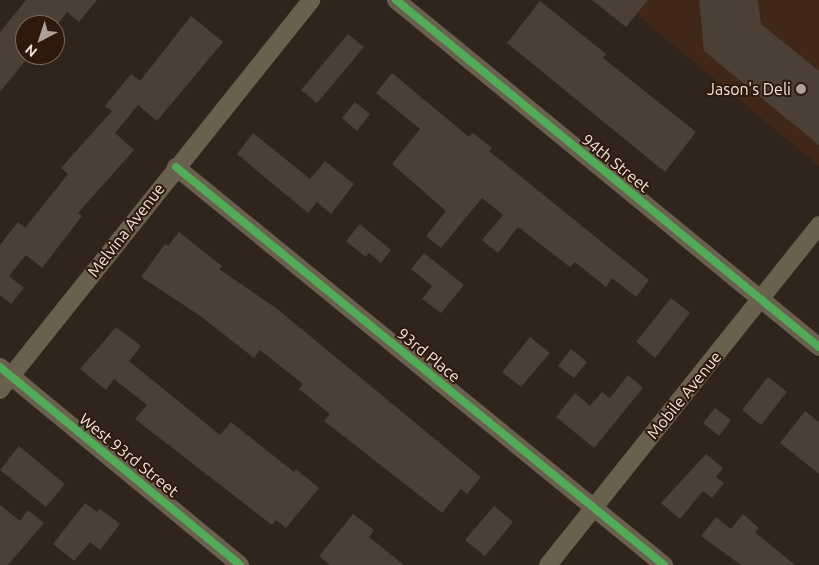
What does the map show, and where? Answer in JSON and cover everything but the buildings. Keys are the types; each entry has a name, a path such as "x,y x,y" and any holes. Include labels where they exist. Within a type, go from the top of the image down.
{"street":[{"name":"Melvina Avenue","path":"0,390 6,372 311,0"},
{"name":"94th Street","path":"396,0 819,347"},
{"name":"93rd Place","path":"176,167 664,565"},
{"name":"Mobile Avenue","path":"548,565 819,226"},
{"name":"West 93rd Street","path":"6,372 240,565"}],"shaded area":[{"path":"648,0 819,0 819,166 636,14"}],"cycle path":[{"path":"396,0 819,347"},
{"path":"176,167 664,565"},
{"path":"0,367 240,565"}],"place":[{"name":"Jason's Deli","path":"801,89"}]}
